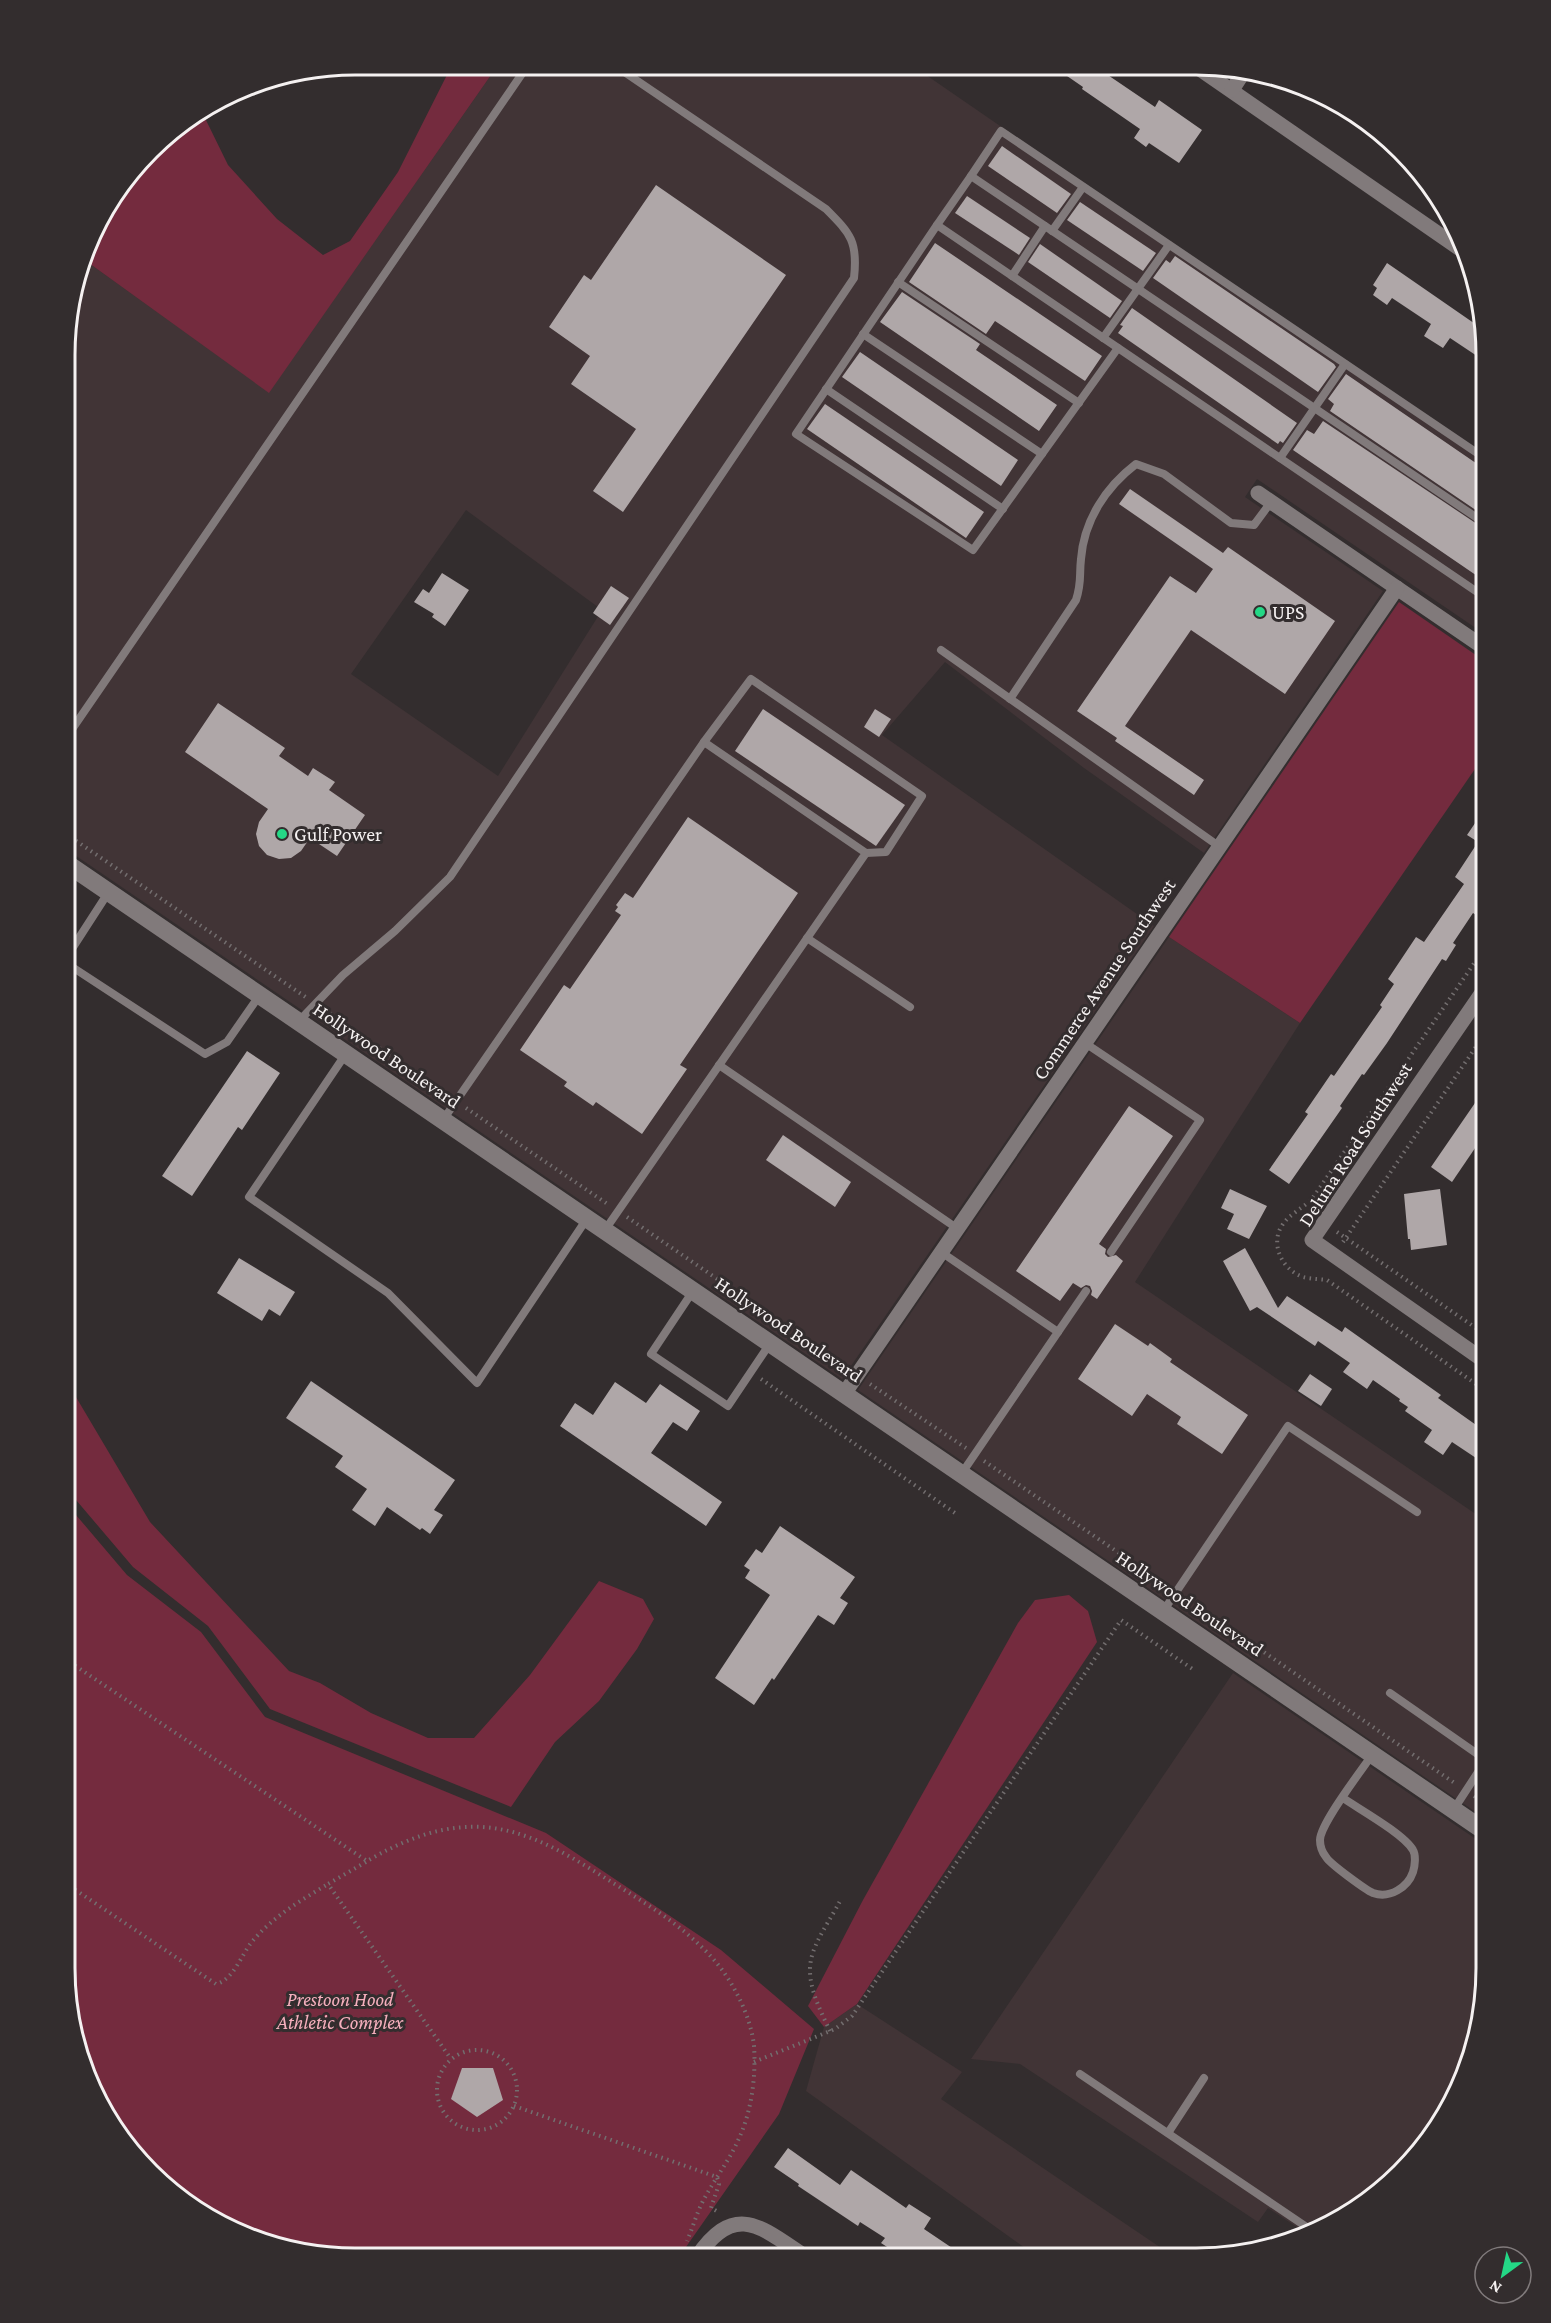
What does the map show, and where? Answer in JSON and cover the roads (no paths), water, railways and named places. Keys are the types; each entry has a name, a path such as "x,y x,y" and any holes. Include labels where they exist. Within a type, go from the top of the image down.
{"street":[{"path":"1210,76 1453,244"},
{"path":"1232,90 1240,78"},
{"path":"1265,497 1476,642"},
{"name":"Commerce Avenue Southwest","path":"844,1394 1397,588"},
{"name":"Hollywood Boulevard","path":"75,868 1476,1825"},
{"name":"Deluna Road Southwest","path":"1476,1002 1312,1240 1476,1355"},
{"path":"703,2248 711,2237 726,2227 747,2223 763,2228 793,2248"}],"lane":[{"path":"75,725 521,75"},
{"path":"298,1021 343,975 395,931 450,877 854,279 857,255 847,230 826,209 629,75"},
{"path":"1118,348 973,550 796,434 1001,131 1476,452"},
{"path":"971,176 1476,517"},
{"path":"1012,276 1083,187"},
{"path":"937,225 1476,591"},
{"path":"1103,338 1169,245"},
{"path":"898,282 1078,403"},
{"path":"863,334 1042,454"},
{"path":"1280,458 1345,364"},
{"path":"826,389 1003,509"},
{"path":"1011,699 1076,600 1082,584 1080,561 1085,532 1102,498 1122,475 1136,464 1164,474 1231,523 1254,525 1265,497"},
{"path":"941,650 1220,847"},
{"path":"443,1120 705,742 751,679 922,796 886,852 866,853 705,742"},
{"path":"605,1230 866,853"},
{"path":"75,944 109,892"},
{"path":"807,938 910,1007"},
{"path":"75,969 205,1054 227,1042 260,994"},
{"path":"1085,1043 1200,1120 1112,1252"},
{"path":"346,1053 249,1197 388,1293 477,1383 587,1218"},
{"path":"719,1065 958,1229"},
{"path":"941,1252 1058,1332"},
{"path":"693,1291 651,1354 728,1406 770,1344"},
{"path":"962,1474 1086,1291"},
{"path":"1163,1612 1288,1426 1416,1512"},
{"path":"1390,1693 1476,1753"},
{"path":"1343,1798 1402,1838 1413,1850 1415,1867 1410,1881 1400,1890 1374,1893 1327,1859 1322,1850 1320,1838 1328,1820 1372,1755"},
{"path":"1453,1810 1476,1776"},
{"path":"1080,2073 1305,2226"},
{"path":"1168,2133 1204,2078"}],"place":[{"name":"UPS","path":"1260,612"},
{"name":"Gulf Power","path":"282,834"}],"park label":[{"name":"Prestoon Hood Athletic Complex","path":"340,2010"}]}
